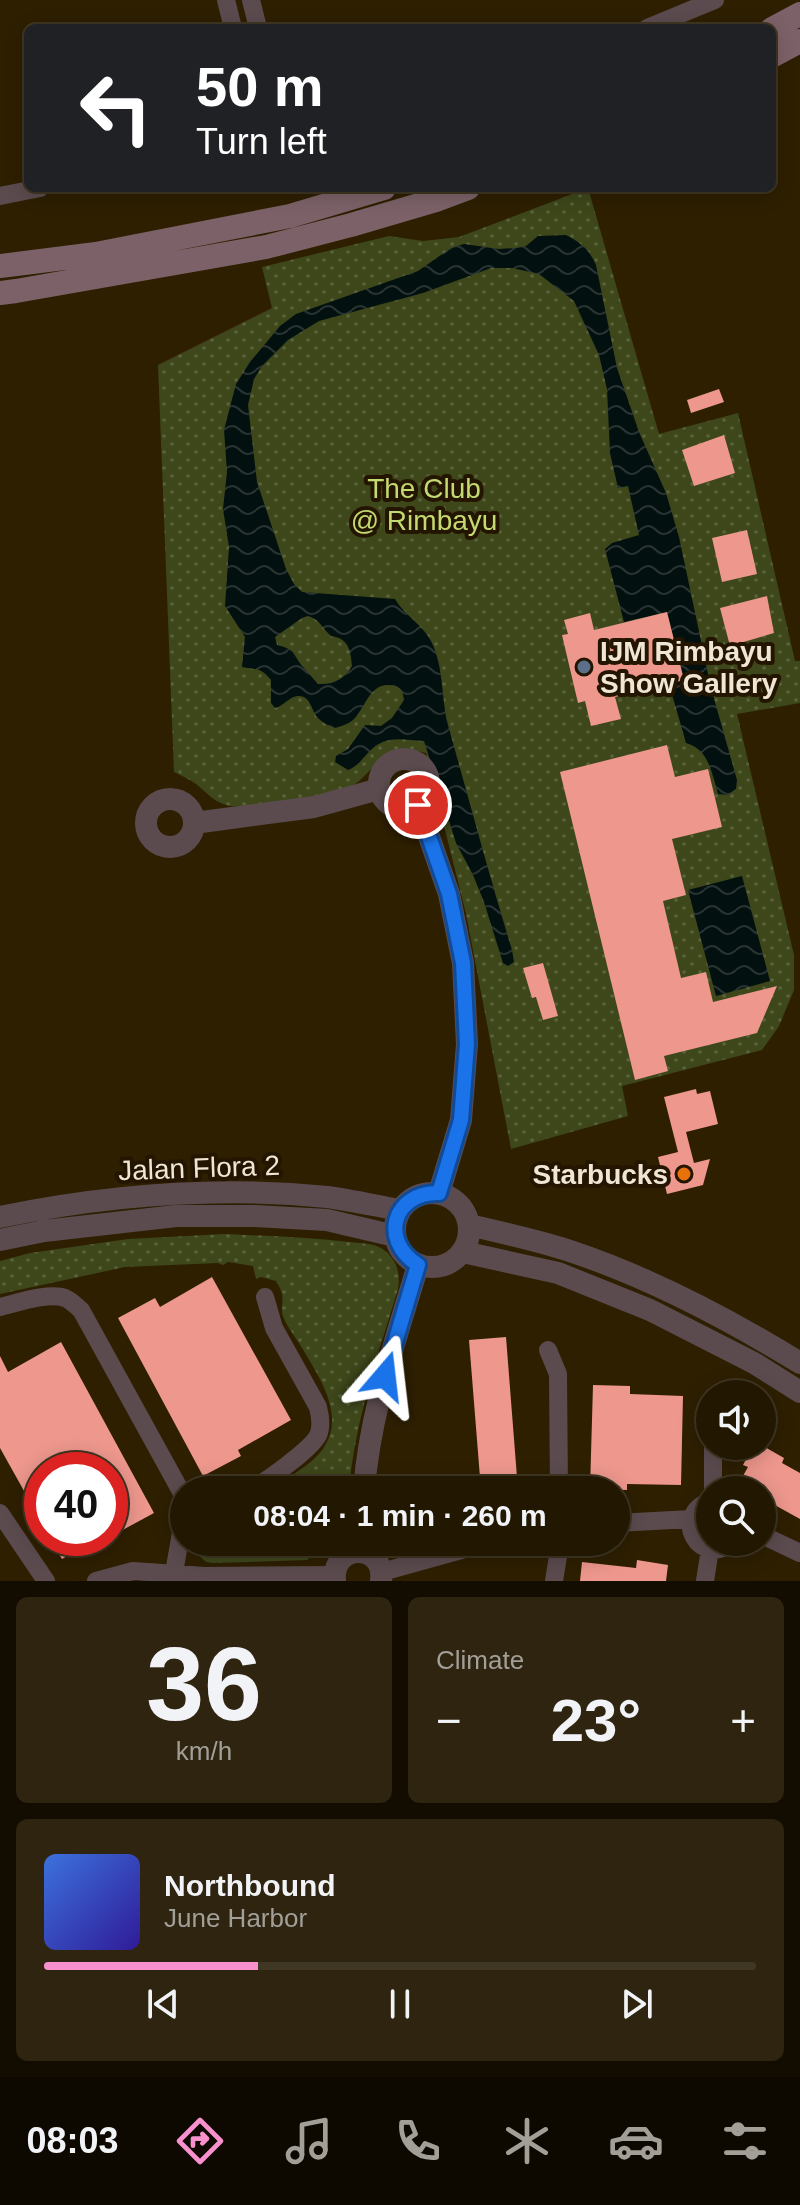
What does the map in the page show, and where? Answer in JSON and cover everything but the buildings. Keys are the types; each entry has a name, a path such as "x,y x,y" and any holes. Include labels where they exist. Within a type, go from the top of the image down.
{"main road":[{"path":"776,27 800,14"},
{"path":"776,54 800,41"},
{"path":"0,266 96,254 290,216 371,192"},
{"path":"0,293 266,247 351,225 455,192"}],"street":[{"path":"226,0 232,24"},
{"path":"251,0 257,24"},
{"path":"657,24 715,0"},
{"path":"0,196 24,191"},
{"path":"401,759 417,762 428,775 428,792 418,805 402,810 387,804 379,789 381,773 386,766 401,759"},
{"path":"194,823 314,807 379,789"},
{"path":"418,805 449,894 463,963 467,1044 461,1120 439,1193"},
{"name":"Jalan Flora 2","path":"0,1217 40,1209 175,1193 255,1193 329,1198 399,1210"},
{"path":"439,1193 451,1197 460,1205 469,1225 463,1252 454,1261 430,1268 407,1258 395,1236 399,1210 416,1196 439,1193"},
{"name":"Jalan Flora 2","path":"0,1240 44,1231 176,1216 327,1220 395,1236"},
{"path":"469,1225 607,1264 679,1295 800,1363"},
{"path":"463,1252 558,1273 650,1310 754,1363 800,1392"},
{"path":"365,1476 376,1404 418,1265"},
{"path":"0,1307 53,1297 64,1297 73,1302 81,1310 172,1476"},
{"path":"265,1297 274,1328 318,1407 321,1420 314,1443 272,1476"},
{"path":"548,1350 558,1374 559,1476"},
{"path":"696,1510 690,1526 696,1540"},
{"path":"0,1513 46,1581"},
{"path":"630,1522 691,1519"},
{"path":"776,1542 800,1553"},
{"path":"174,1573 177,1556"},
{"path":"96,1581 133,1571 228,1577 335,1578 336,1568 345,1556"},
{"path":"371,1556 377,1560 382,1576 446,1556"},
{"path":"554,1581 563,1556"},
{"path":"705,1581 709,1556"}],"green space":[{"name":"The Club @ Rimbayu","path":"577,192 589,192 659,434 738,413 795,661 800,661 800,703 737,714 794,955 794,990 779,1026 762,1050 622,1086 628,1116 511,1149 466,914 426,753 396,750 385,756 354,785 344,789 250,806 221,803 174,772 158,365 272,308 262,267 389,236 423,241 459,237"},
{"path":"225,1234 302,1238 368,1244 390,1255 399,1277 398,1289 362,1413 351,1476 291,1476 315,1458 325,1445 331,1432 330,1406 320,1379 283,1316 280,1287 276,1281 261,1277 256,1279 253,1266 228,1262 223,1265 125,1267 0,1294 0,1261 30,1253 128,1239"},
{"path":"200,1556 312,1556 307,1560 206,1562"}],"water":[{"path":"566,235 584,247 596,265 617,368 639,432 666,493 679,537 711,688 737,780 736,789 728,795 718,794 705,756 686,743 669,684 684,680 667,612 624,622 605,549 612,543 639,535 628,486 618,488 610,453 607,389 599,355 574,301 539,274 512,268 491,268 423,293 319,321 288,340 262,366 254,379 248,405 257,482 286,569 294,584 302,592 395,599 431,641 438,661 448,725 512,950 514,962 508,966 503,963 484,902 456,843 424,741 381,743 348,770 335,762 336,756 348,749 365,725 381,726 392,718 404,700 401,689 387,685 380,687 353,720 335,728 318,718 302,696 275,708 271,703 271,680 261,671 242,667 245,637 225,606 229,547 223,509 227,472 224,430 236,384 280,326 296,314 418,271 451,248 464,244 516,248 526,246 538,236","holes":["308,616 332,636 343,640 349,650 352,666 334,682 318,684 291,651 277,645 275,637"]},
{"path":"742,876 770,981 716,996 688,890"}],"place":[{"name":"IJM Rimbayu Show Gallery","path":"584,667"},
{"name":"Starbucks","path":"684,1174"}],"route":[{"path":"385,1376 418,1265 399,1248 395,1223 399,1210 416,1196 439,1193 461,1120 467,1044 463,963 449,894 418,805"}]}
